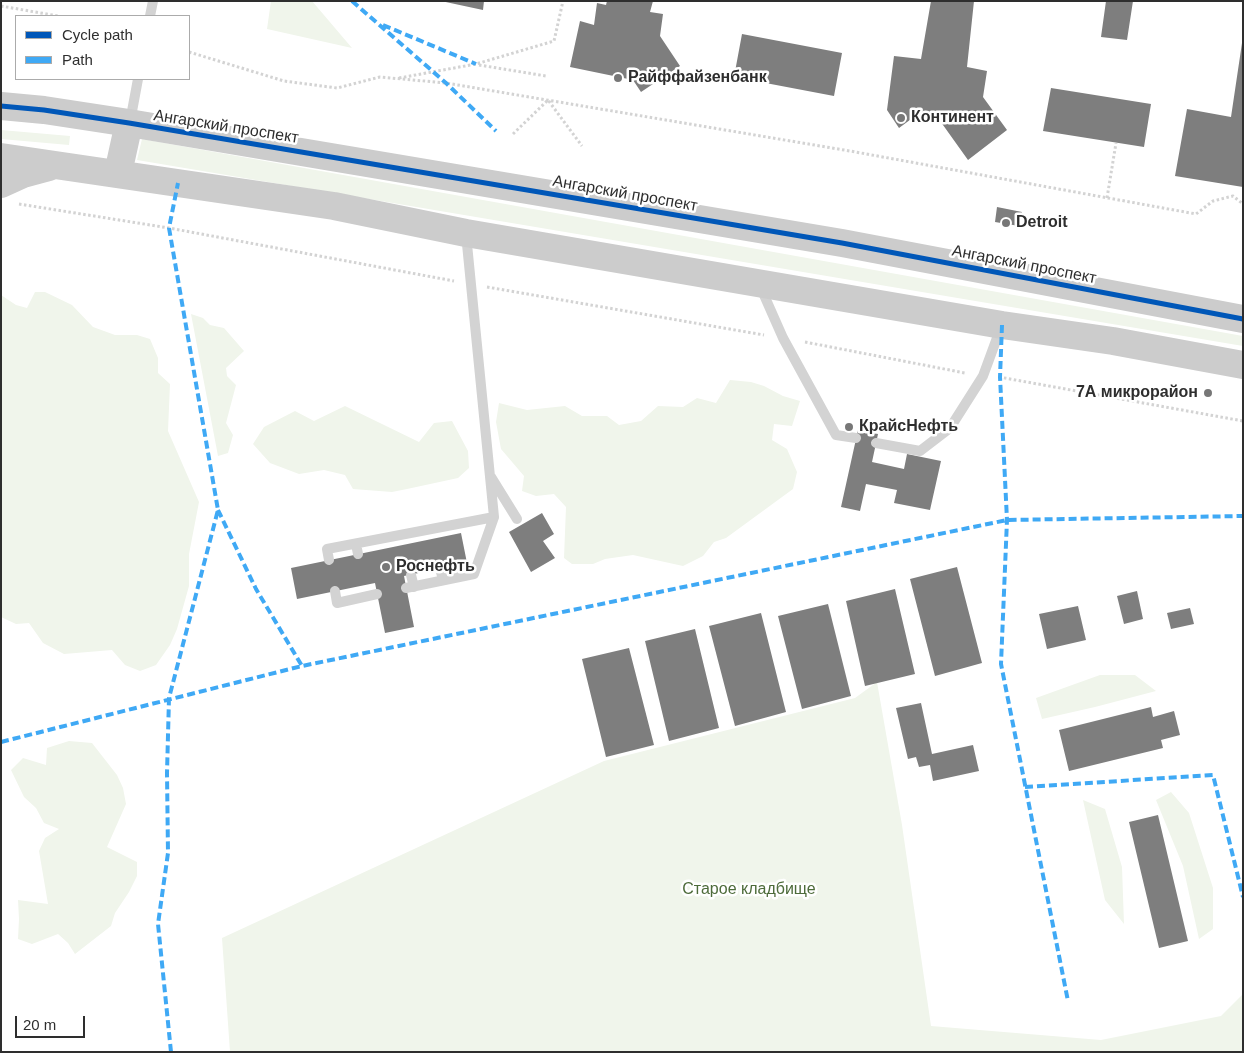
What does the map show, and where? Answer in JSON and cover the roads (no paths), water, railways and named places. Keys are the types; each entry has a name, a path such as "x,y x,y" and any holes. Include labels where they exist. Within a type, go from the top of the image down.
{"street":[{"name":"Ангарский проспект","path":"1,106 44,110 129,123 842,243 1243,319"},
{"path":"118,173 129,123"},
{"path":"1,157 334,206 466,233 1002,325 1113,341 1243,365"},
{"path":"6,194 23,174 58,164"}],"lane":[{"path":"150,15 153,1"},
{"path":"129,123 138,80"},
{"path":"411,574 410,587 474,574 494,517 466,233"},
{"path":"758,283 783,338 836,435 856,438"},
{"path":"876,443 920,451 950,428 983,376 1002,325"},
{"path":"490,476 517,519"},
{"path":"329,560 327,549 357,549 431,534 494,517"},
{"path":"440,568 443,580"},
{"path":"364,585 367,597"},
{"path":"335,592 338,603 378,594"}],"place":[{"name":"Райффайзенбанк","path":"618,78"},
{"name":"Континент","path":"901,118"},
{"name":"Detroit","path":"1006,223"},
{"name":"7А микрорайон","path":"1208,393"},
{"name":"КрайсНефть","path":"849,427"},
{"name":"Роснефть","path":"386,567"}],"park label":[{"name":"Старое кладбище","path":"749,890"}]}
